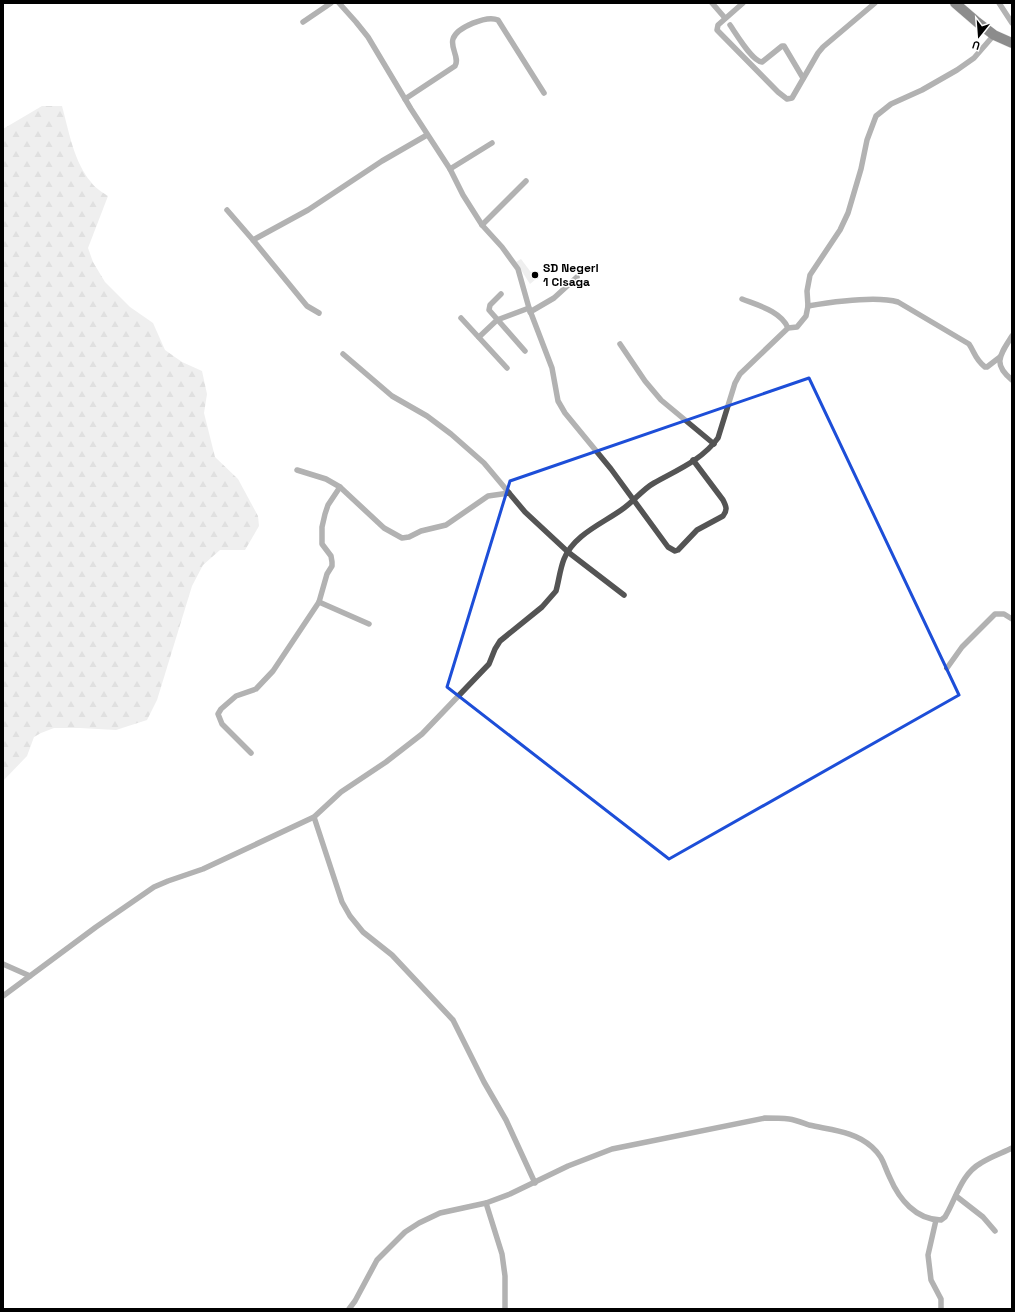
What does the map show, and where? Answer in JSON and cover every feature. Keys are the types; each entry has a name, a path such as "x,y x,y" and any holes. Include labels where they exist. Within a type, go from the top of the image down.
{"highway":[{"path":"955,3 994,35 1012,43"}],"street":[{"path":"303,22 331,3"},
{"path":"339,3 368,37 427,135 450,169 463,195 482,225 502,247 518,269 530,310 552,368 558,401 668,547 672,550 678,550 692,534 723,516 726,512 726,505 723,500 693,460"},
{"path":"712,3 725,18"},
{"path":"743,3 718,25 717,30 787,99 792,98 823,47 875,3"},
{"path":"999,3 1012,23"},
{"path":"405,99 455,66 456,61 453,40 456,34 476,22 488,19 498,20 544,93"},
{"path":"730,26 751,55 758,62 762,62 784,46 803,78"},
{"path":"3,996 96,927 154,887 203,869 314,817 341,792 386,762 422,734 489,664 500,641 542,607 553,596 556,591 564,558 571,546 582,536 624,508 652,484 701,456 714,444 718,438 738,378 788,328 797,327 806,316 808,306 807,291 810,276 837,235 848,212 861,169 867,140 876,116 890,104 922,90 957,70 974,58 994,35"},
{"path":"252,240 308,210 382,161 427,135"},
{"path":"450,169 492,143"},
{"path":"482,225 526,181"},
{"path":"227,210 307,306 319,313"},
{"path":"479,337 497,320 530,310 554,298 577,277"},
{"path":"501,294 488,309 524,351"},
{"path":"742,299 770,311 781,318 788,328"},
{"path":"808,306 860,300 892,300 898,302 969,344 975,358 985,368 1000,357 1012,336"},
{"path":"461,318 507,368"},
{"path":"620,344 645,381 662,400 714,444"},
{"path":"343,354 392,396 427,416 451,434 484,463 525,512 568,552 624,595"},
{"path":"1000,357 1000,368 1012,380"},
{"path":"297,470 326,479 340,487 384,528 402,538 409,537 421,531 446,525 488,496 509,493"},
{"path":"251,753 222,724 218,714 221,709 236,696 256,689 268,675 319,602 332,562 331,556 322,544 322,527 328,505 340,487"},
{"path":"319,602 369,624"},
{"path":"947,668 962,647 994,614 1004,614 1012,619"},
{"path":"314,817 342,902 350,916 363,932 392,955 453,1020 484,1082 506,1120 535,1183"},
{"path":"3,964 30,976"},
{"path":"349,1309 355,1301 377,1260 405,1232 440,1213 486,1203 535,1183 568,1166 612,1149 765,1118 790,1119 810,1125 833,1129 863,1140 882,1158 889,1178 899,1195 914,1211 921,1216 941,1220 945,1217 964,1178 970,1171 980,1163 1012,1148"},
{"path":"956,1196 983,1217 995,1231"},
{"path":"486,1203 502,1254 505,1276 505,1309"},
{"path":"936,1220 928,1256 931,1280 941,1300 941,1309"}],"highlighted area":[{"path":"809,378 959,695 669,859 447,687 510,481"}],"green space":[{"path":"42,106 62,106 80,165 93,184 108,196 88,248 93,262 105,282 130,307 153,323 165,350 182,362 202,371 207,394 204,413 215,457 238,479 258,516 259,526 245,550 220,550 203,565 192,586 157,700 147,720 116,730 54,728 41,733 34,737 27,756 3,781 3,129"},
{"path":"521,259 536,279 530,284 516,262"}],"place":[{"name":"SD Negeri 1 Cisaga","path":"535,275"}]}
